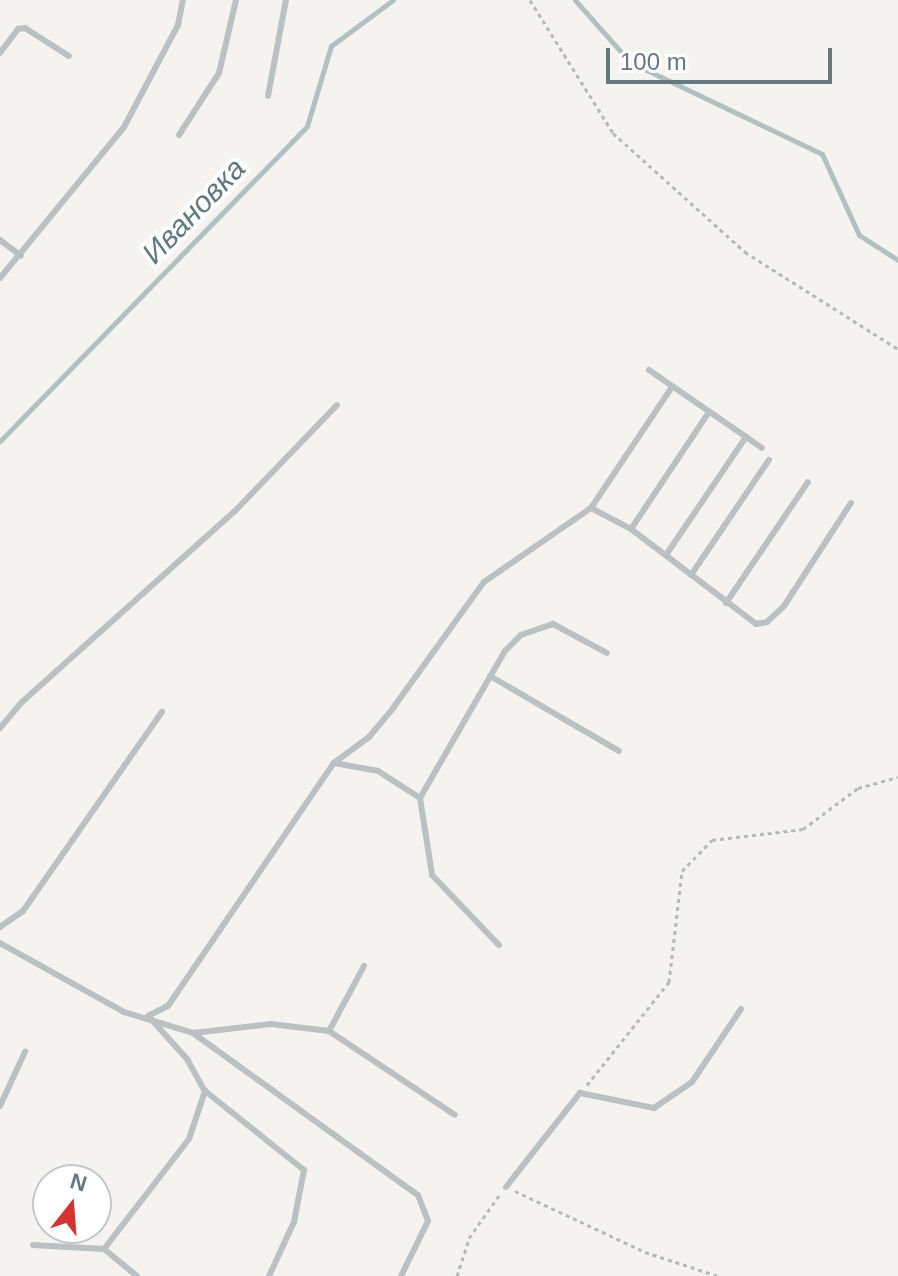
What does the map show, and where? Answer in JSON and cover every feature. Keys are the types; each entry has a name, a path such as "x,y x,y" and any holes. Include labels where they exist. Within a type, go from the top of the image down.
{"lane":[{"path":"0,278 124,127 178,25 183,0"},
{"path":"179,135 219,73 236,0"},
{"path":"268,96 286,0"},
{"path":"0,53 18,29 25,28 69,56"},
{"path":"0,240 21,256"},
{"path":"649,370 762,448"},
{"path":"148,1016 168,1006 334,763 369,737 484,582 591,508 672,387"},
{"path":"0,728 22,702 235,511 337,405"},
{"path":"631,529 709,412"},
{"path":"666,555 746,437"},
{"path":"691,575 769,460"},
{"path":"726,603 808,482"},
{"path":"591,508 631,529 756,624 767,622 784,606 851,503"},
{"path":"499,945 432,875 420,798 512,642 544,623 565,628 607,653"},
{"path":"490,676 619,751"},
{"path":"0,927 23,911 162,712"},
{"path":"334,763 378,771 420,798"},
{"path":"0,943 124,1012 148,1016 193,1033 418,1195 428,1221 401,1276"},
{"path":"329,1031 364,966"},
{"path":"506,1187 580,1093 654,1108 692,1082 741,1009"},
{"path":"148,1016 187,1059 205,1091 304,1170 294,1222 280,1262 269,1276"},
{"path":"193,1033 271,1024 329,1031 455,1115"},
{"path":"0,1106 25,1052"},
{"path":"104,1249 189,1139 205,1091"},
{"path":"33,1245 104,1249 137,1276"}],"path":[{"path":"530,0 613,133 745,252 898,349"},
{"path":"580,1093 669,982 682,871 712,840 803,829 858,788 898,777"},
{"path":"457,1276 469,1238 506,1187 645,1252 718,1276"}],"waterway":[{"name":"Ивановка","path":"0,441 307,126 331,46 393,0"},
{"path":"575,0 630,62 822,154 859,235 898,260"}]}
